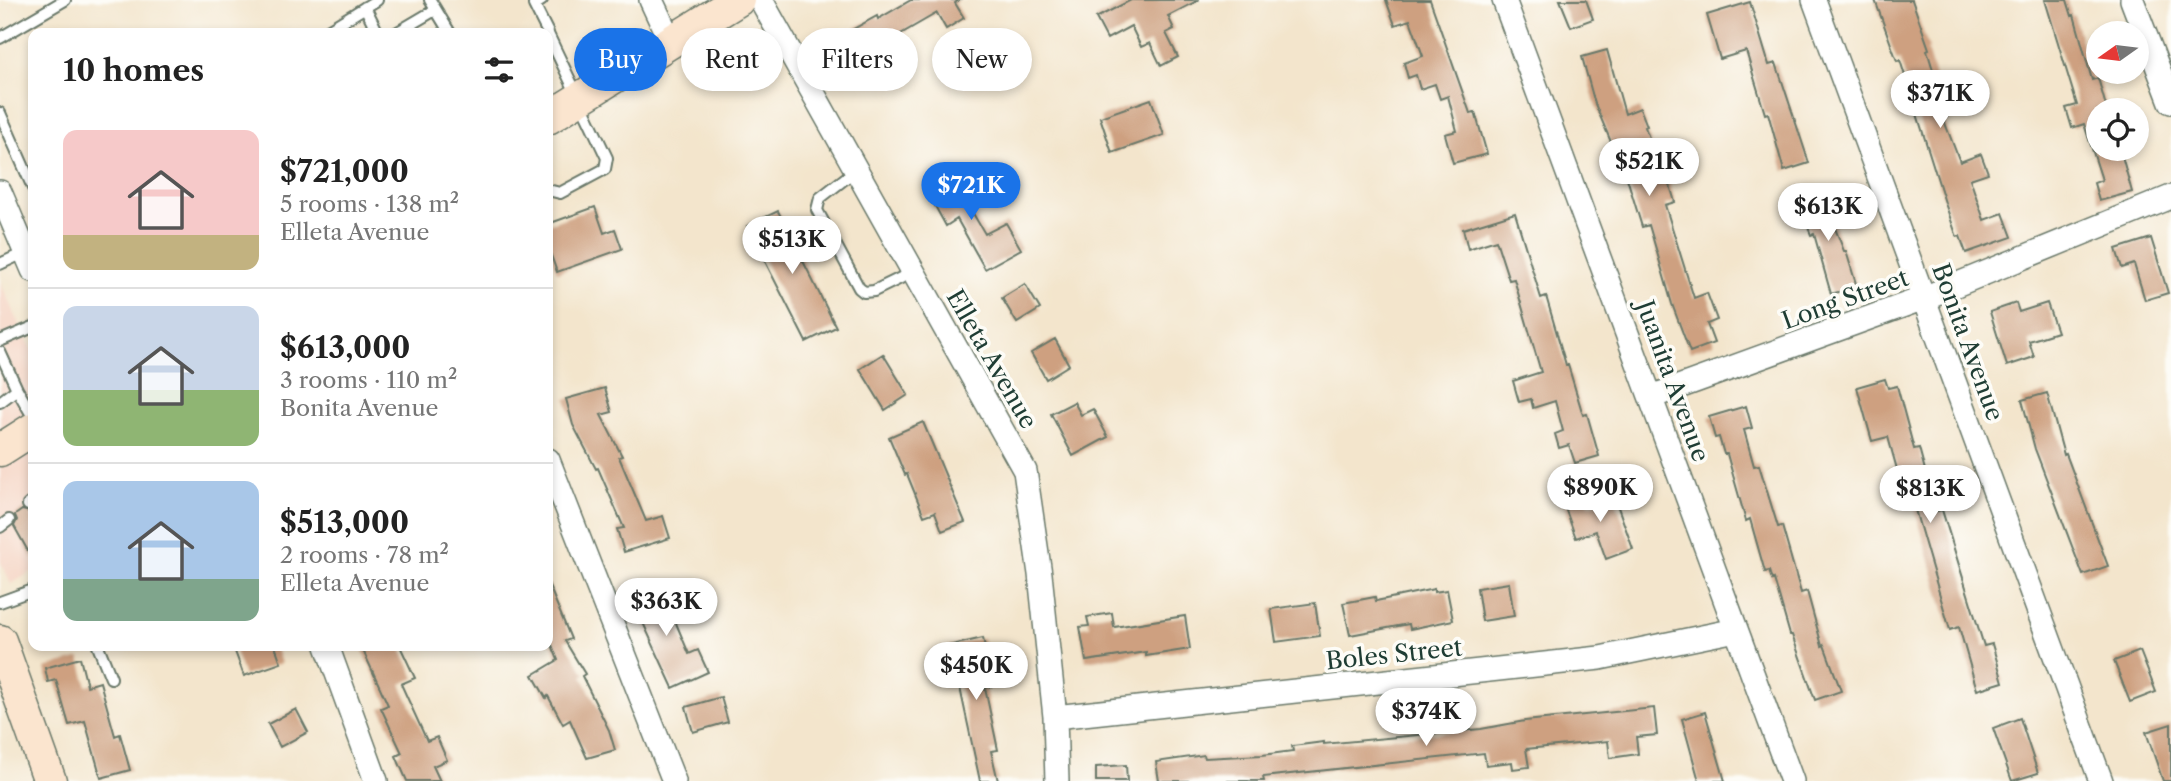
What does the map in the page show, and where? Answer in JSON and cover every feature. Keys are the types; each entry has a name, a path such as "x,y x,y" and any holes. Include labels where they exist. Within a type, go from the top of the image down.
{"main road":[{"path":"553,115 738,0"},
{"path":"0,450 28,432"},
{"path":"0,641 50,781"}],"street":[{"path":"651,0 671,43"},
{"name":"Elleta Avenue","path":"761,0 1025,471 1040,573 1055,717 1057,781"},
{"name":"Juanita Avenue","path":"1504,0 1793,781"},
{"name":"Bonita Avenue","path":"1814,0 2101,781"},
{"path":"2132,0 2171,102"},
{"path":"0,192 28,257"},
{"name":"Long Street","path":"1651,397 1924,298 2171,197"},
{"path":"553,473 674,781"},
{"name":"Boles Street","path":"1055,717 1600,658 1737,630"},
{"path":"329,651 376,781"}],"lane":[{"path":"0,38 65,0"},
{"path":"331,28 377,0"},
{"path":"542,0 534,5 545,28"},
{"path":"402,28 432,5 447,28"},
{"path":"365,7 376,28"},
{"path":"553,44 607,159 605,169 560,193 553,191"},
{"path":"0,113 28,177"},
{"path":"856,170 820,198 819,216 864,292 874,291 913,272"},
{"path":"0,264 28,264"},
{"path":"0,341 28,329"},
{"path":"0,352 3,367 28,409"},
{"path":"0,402 17,389"},
{"path":"0,602 28,592"},
{"path":"100,651 111,678"}],"shaded area":[{"path":"0,282 28,342 28,574 11,584 0,561"}],"building":[{"path":"911,0 959,0 955,3 964,18 948,28 937,13 911,28 855,28 877,16 878,19"},
{"path":"1131,0 1199,0 1168,16 1174,29 1166,33 1178,57 1161,66 1150,43 1141,47 1131,26 1107,39 1096,18"},
{"path":"1386,0 1430,0 1470,113 1475,112 1487,154 1453,163 1445,134 1457,131 1448,96 1440,99 1435,84 1420,89 1416,75 1408,78 1404,63 1423,56 1410,20 1395,25"},
{"path":"1560,0 1586,0 1593,19 1571,27"},
{"path":"1875,0 1912,0 1929,49 1927,50 1947,117 1943,118 1960,162 1981,154 1988,173 1970,179 1984,220 2003,213 2012,237 1966,253 1946,206 1900,60 1897,61"},
{"path":"2045,0 2067,0 2086,58 2086,84 2100,84 2104,98 2086,98 2086,130 2084,124 2072,128 2066,108 2077,105"},
{"path":"1750,2 1769,65 1776,63 1809,163 1784,171 1768,113 1765,114 1746,51 1720,59 1707,15"},
{"path":"1607,50 1625,114 1640,108 1647,126 1645,127 1651,143 1641,146 1652,173 1665,169 1675,202 1665,205 1694,298 1707,293 1717,320 1707,324 1714,343 1690,352 1672,304 1649,225 1642,227 1623,165 1621,166 1595,104 1582,57"},
{"path":"1151,99 1164,135 1112,153 1100,117"},
{"path":"2096,161 2123,161 2132,192 2099,201 2094,183 2102,180"},
{"path":"947,169 985,234 1006,223 1021,249 985,269 957,219 946,226 935,206 939,204 926,181"},
{"path":"1820,190 1846,251 1857,287 1831,294 1814,234 1811,235 1797,198"},
{"path":"595,207 604,233 615,229 622,249 557,272 553,261 553,222"},
{"path":"778,211 836,327 806,342 747,226"},
{"path":"1515,213 1541,298 1546,296 1566,365 1583,415 1587,414 1599,456 1575,463 1569,445 1559,448 1555,434 1563,431 1555,401 1533,408 1531,399 1519,402 1513,381 1541,372 1514,279 1509,280 1496,240 1468,249 1463,229"},
{"path":"2151,238 2168,293 2145,300 2134,264 2122,268 2116,249"},
{"path":"1025,284 1040,309 1017,323 1002,298"},
{"path":"2016,303 2019,312 2047,303 2057,332 2029,341 2034,357 2007,366 1990,312"},
{"path":"1055,339 1069,365 1046,379 1031,353"},
{"path":"883,354 908,395 885,410 860,369"},
{"path":"1885,379 1888,388 1897,386 1914,449 1919,448 1936,511 1942,510 1984,646 1992,644 2003,682 1977,690 1959,627 1950,630 1911,496 1905,498 1888,437 1872,441 1857,387"},
{"path":"605,388 612,412 601,415 622,456 619,457 646,521 663,516 670,538 624,552 617,529 624,528 598,468 596,469 573,425 566,399"},
{"path":"2047,393 2064,455 2066,454 2108,566 2083,575 2035,449 2022,400"},
{"path":"1074,402 1081,415 1093,409 1108,437 1073,456 1051,414"},
{"path":"1746,406 1752,428 1744,430 1754,466 1759,465 1778,527 1782,526 1801,593 1807,591 1822,646 1824,645 1841,691 1815,700 1790,635 1774,579 1772,580 1769,571 1765,572 1750,519 1746,521 1727,454 1724,454 1719,437 1715,438 1709,417"},
{"path":"923,422 965,522 942,531 935,512 924,516 889,437"},
{"path":"1614,496 1633,549 1606,559 1596,531 1576,538 1564,505 1586,497 1589,505"},
{"path":"22,510 28,512 28,551 14,526 17,520 15,515"},
{"path":"651,583 661,621 673,616 689,654 698,650 708,672 673,688 640,616 634,617 626,590"},
{"path":"1509,583 1514,616 1482,621 1477,588"},
{"path":"1434,589 1434,592 1447,590 1453,620 1410,629 1409,624 1350,635 1343,603 1375,597 1376,601"},
{"path":"553,595 571,639 565,641 585,674 582,676 609,730 615,750 587,758 570,720 563,724 548,696 546,698 533,675 558,660 553,648"},
{"path":"1315,603 1320,636 1276,642 1271,609"},
{"path":"1112,613 1114,627 1185,616 1190,649 1086,661 1080,627 1089,626 1087,617"},
{"path":"983,638 993,686 985,688 998,750 991,751 998,781 980,781 959,683 956,684 948,646"},
{"path":"235,651 277,651 281,663 244,676"},
{"path":"363,651 402,651 415,678 401,684 427,741 437,737 447,760 433,766 440,781 407,781 396,756 402,753 381,708 388,705"},
{"path":"2140,651 2156,692 2130,702 2114,661"},
{"path":"80,658 87,686 100,682 115,736 120,734 130,770 101,778 85,721 69,725 56,680 48,682 45,668"},
{"path":"721,697 728,722 693,732 686,707"},
{"path":"1654,708 1657,735 1636,737 1638,754 1610,758 1608,741 1526,749 1529,767 1513,769 1512,762 1486,765 1484,753 1263,777 1264,781 1159,781 1156,762 1204,755 1205,758 1262,755 1293,751 1292,746 1324,742 1481,729 1525,721"},
{"path":"296,709 308,732 280,747 268,724"},
{"path":"1705,712 1725,781 1699,781 1682,719"},
{"path":"2020,718 2038,773 2012,781 1993,728"},
{"path":"2171,724 2171,781 2163,781 2146,732"},
{"path":"1126,765 1127,781 1096,781 1096,767"}]}
